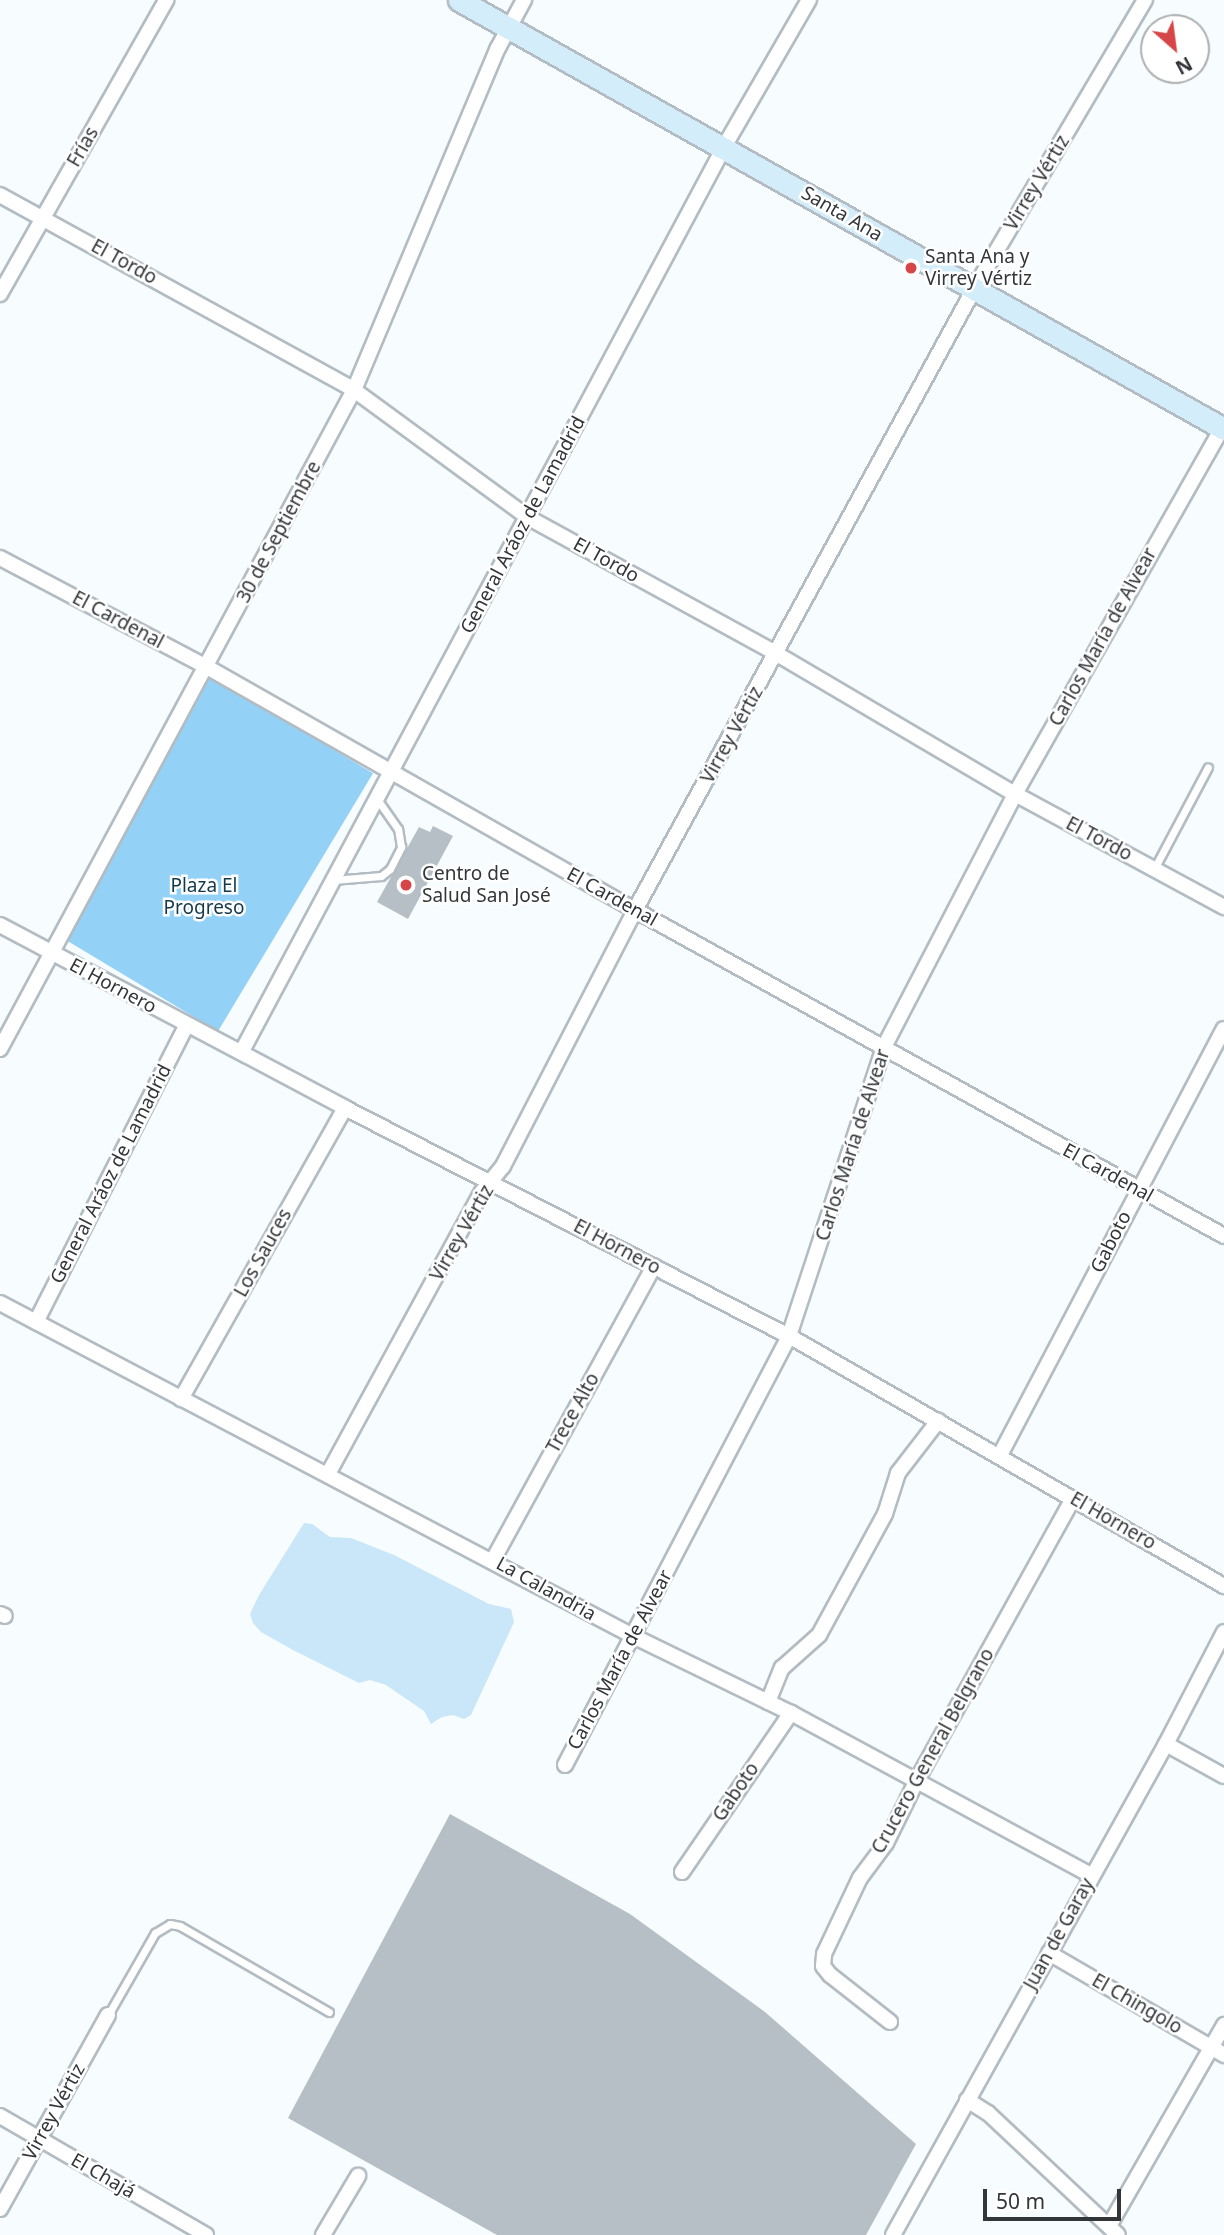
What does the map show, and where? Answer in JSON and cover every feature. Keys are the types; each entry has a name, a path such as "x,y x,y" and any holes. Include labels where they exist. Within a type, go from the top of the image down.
{"street":[{"name":"Frías","path":"0,294 166,0"},
{"name":"Santa Ana","path":"459,0 1223,427"},
{"name":"30 de Septiembre","path":"0,1049 354,390 508,28 524,0"},
{"name":"General Aráoz de Lamadrid","path":"242,1051 724,147 809,0"},
{"name":"Virrey Vértiz","path":"328,1474 475,1204 503,1166 635,911 974,289 1145,0"},
{"name":"El Tordo","path":"0,195 354,390 528,517 777,654 1015,793 1224,906"},
{"name":"Carlos María de Alvear","path":"565,1765 789,1336 884,1047 1015,793 1223,427"},
{"name":"El Cardenal","path":"0,558 207,667 635,911 1224,1236"},
{"name":"El Hornero","path":"0,925 345,1108 492,1181 789,1336 1224,1586"},
{"name":"General Aráoz de Lamadrid","path":"36,1322 187,1025"},
{"name":"Gaboto","path":"1000,1455 1224,1029"},
{"name":"Los Sauces","path":"181,1399 345,1108"},
{"name":"Trece Alto","path":"493,1560 654,1266"},
{"name":"La Calandria","path":"0,1303 633,1636 791,1713 1091,1875"},
{"path":"768,1702 782,1668 819,1635 885,1514 898,1473 937,1421"},
{"name":"Crucero General Belgrano","path":"890,2022 822,1966 824,1954 860,1878 886,1843 917,1780 1073,1498"},
{"name":"Juan de Garay","path":"893,2235 1166,1744 1224,1632"},
{"name":"Gaboto","path":"682,1872 791,1713"},
{"path":"1166,1744 1224,1776"},
{"name":"El Chingolo","path":"1049,1952 1217,2051"},
{"name":"Virrey Vértiz","path":"0,2208 108,2015"},
{"path":"967,2100 988,2113 1114,2230 1217,2051 1224,2025"},
{"name":"El Chajá","path":"0,2116 206,2235"},
{"path":"323,2235 358,2176"}],"lane":[{"path":"1154,869 1208,767"},
{"path":"332,880 381,876 390,869 401,848 398,829 376,797"},
{"path":"108,2015 155,1933 170,1924 329,2012"}],"green space":[{"name":"Plaza El Progreso","path":"211,676 373,773 218,1031 56,934"}],"shaded area":[{"path":"304,1523 312,1524 330,1537 351,1538 394,1555 489,1604 511,1609 514,1622 471,1715 464,1719 453,1715 442,1717 431,1724 424,1711 386,1685 370,1680 359,1683 261,1632 253,1623 250,1614 259,1595"}],"building":[{"name":"Centro de Salud San José","path":"433,826 453,836 408,919 377,902 419,827 430,832"},
{"path":"450,1814 630,1914 765,2012 916,2144 866,2235 497,2235 288,2118"}],"place":[{"name":"Santa Ana y Virrey Vértiz","path":"911,268"},
{"name":"Centro de Salud San José","path":"406,885"}]}
